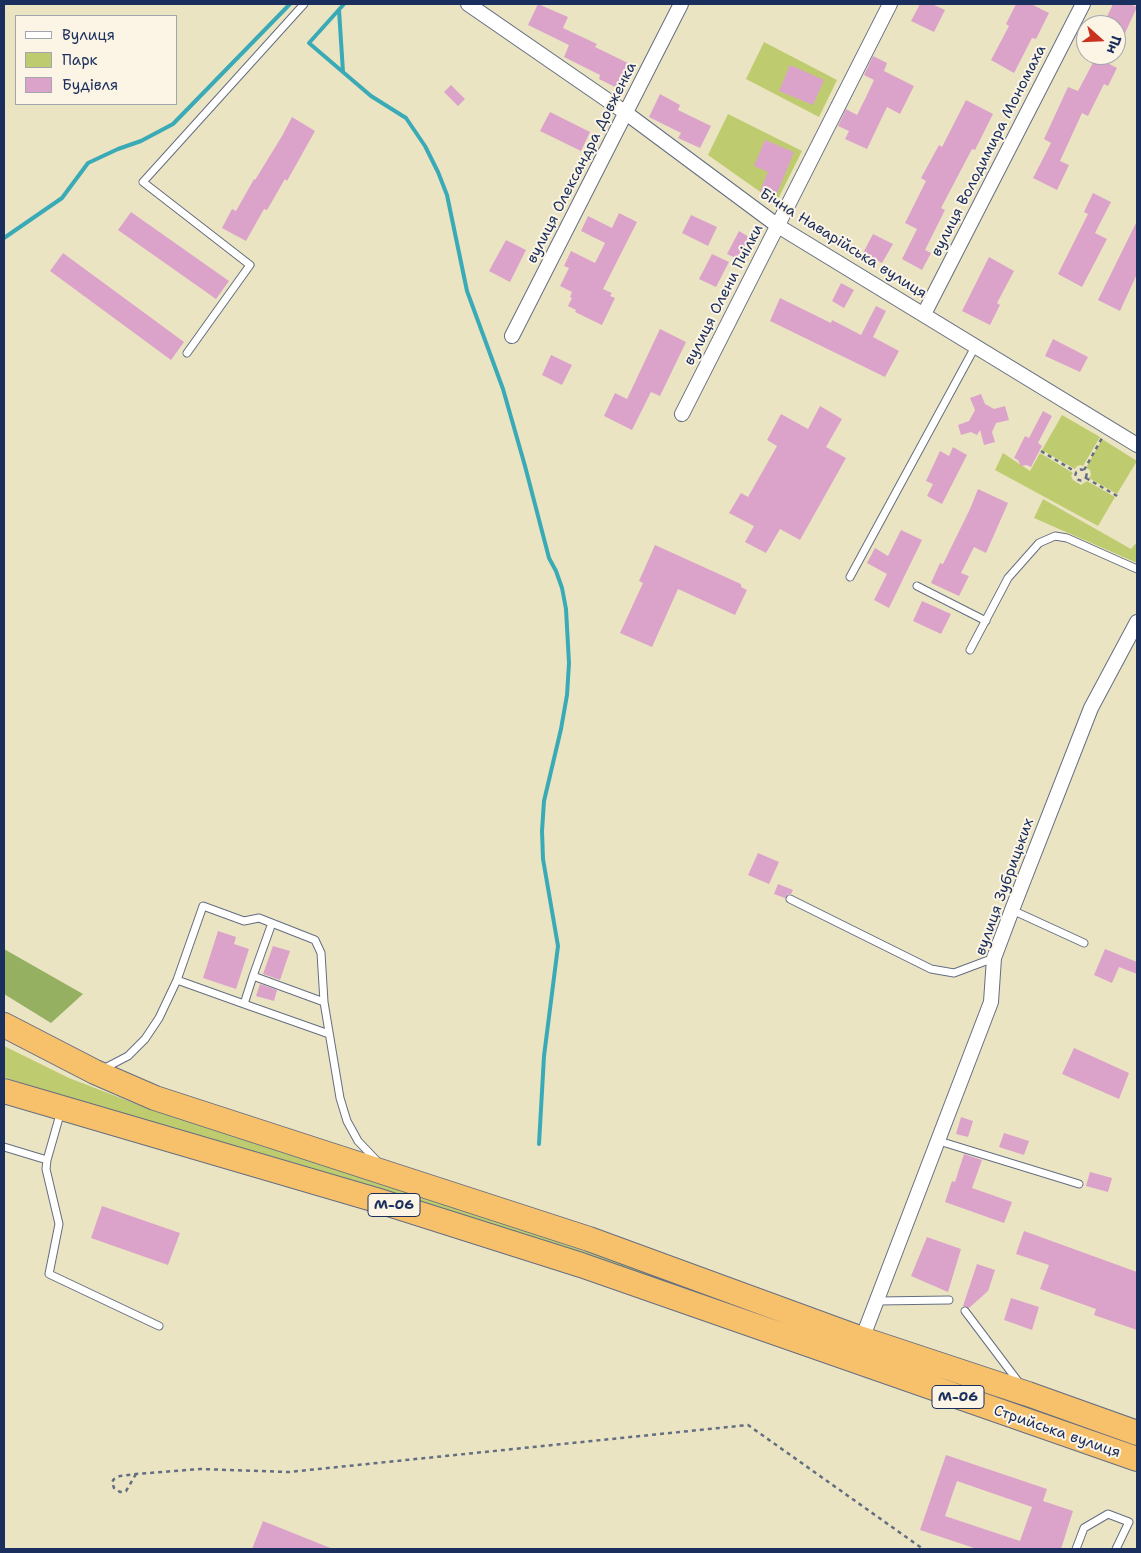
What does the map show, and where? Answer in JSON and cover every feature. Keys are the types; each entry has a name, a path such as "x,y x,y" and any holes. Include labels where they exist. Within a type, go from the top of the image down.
{"highway":[{"name":"М-06","path":"4,1025 96,1072 155,1098 387,1173"},
{"name":"М-06","path":"4,1091 61,1109"},
{"name":"Стрийська вулиця","path":"61,1109 376,1200 580,1265 1137,1459"},
{"name":"Стрийська вулиця","path":"387,1173 589,1239 862,1339 1028,1394 1137,1433"}],"street":[{"name":"Бічна Наварійська вулиця","path":"468,4 482,8 626,112 778,226 1137,445"},
{"name":"вулиця Олександра Довженка","path":"512,336 681,4"},
{"name":"вулиця Олени Пчілки","path":"682,414 890,4"},
{"name":"вулиця Володимира Мономаха","path":"924,314 1083,4"},
{"name":"вулиця Зубрицьких","path":"862,1339 991,1002 994,958 1012,910 1091,708 1137,622"}],"lane":[{"path":"188,354 250,265 143,182 304,4"},
{"path":"850,577 975,347"},
{"path":"970,650 1008,578 1039,543 1055,536 1067,538 1137,569"},
{"path":"917,586 986,620"},
{"path":"790,899 932,969 954,973 994,958"},
{"path":"96,1072 128,1056 145,1039 159,1018 177,980 203,906 244,921 259,918 315,940 321,953 324,1002 340,1098 347,1122 358,1141 387,1173"},
{"path":"1012,910 1084,942"},
{"path":"244,1004 272,923"},
{"path":"253,976 324,1002"},
{"path":"177,980 329,1034"},
{"path":"61,1109 46,1169 59,1224 49,1274 159,1326"},
{"path":"939,1141 1079,1184"},
{"path":"4,1147 47,1160"},
{"path":"878,1300 949,1300"},
{"path":"965,1311 1028,1394"},
{"path":"1076,1549 1084,1528 1108,1514 1129,1522 1116,1549"}],"path":[{"path":"1084,470 1108,427"},
{"path":"1041,451 1076,472 1078,479 1086,478 1119,497"},
{"path":"1076,472 1080,469 1084,470"},
{"path":"1084,470 1087,472 1086,478"},
{"path":"136,1474 126,1490 120,1492 114,1488 112,1482 114,1479 120,1476 136,1474 200,1470 289,1472 748,1425 923,1549"}],"green space":[{"path":"764,42 837,80 819,117 746,79"},
{"path":"728,114 802,151 776,203 708,155"},
{"path":"1062,415 1100,437 1083,466 1077,466 1075,469 1042,450"},
{"path":"1102,439 1137,461 1117,494 1089,478 1091,475 1090,470 1086,468"},
{"path":"1003,453 1030,471 1040,453 1073,473 1071,476 1073,480 1081,485 1087,481 1115,497 1098,526 995,470"},
{"path":"1043,499 1131,549 1137,542 1137,563 1034,518"},
{"path":"4,949 83,994 51,1023 4,994"},
{"path":"4,1046 69,1078 152,1110 447,1204 1089,1425 1091,1430 4,1077"}],"building":[{"path":"538,4 568,17 563,28 597,44 595,47 630,64 619,89 599,79 600,75 564,57 569,45 528,25"},
{"path":"920,4 932,4 945,10 934,32 911,21"},
{"path":"1016,4 1031,4 1049,13 1036,39 1032,38 1014,73 991,60 1009,26 1006,24"},
{"path":"1113,4 1130,4 1137,7 1126,31 1126,15 1108,15"},
{"path":"873,56 887,63 884,71 914,86 900,114 887,107 867,149 845,139 849,131 838,126 846,109 857,115 874,80 864,75"},
{"path":"790,65 824,80 813,105 779,91"},
{"path":"1092,65 1111,65 1117,68 1108,86 1104,84 1088,116 1082,113 1060,161 1069,165 1057,190 1033,178 1051,143 1044,139 1068,87 1078,91"},
{"path":"451,85 465,99 458,106 444,92"},
{"path":"660,94 680,105 678,110 711,126 700,148 678,138 681,133 649,117"},
{"path":"966,100 993,114 975,150 972,149 941,208 945,210 925,250 931,253 922,270 902,259 917,229 905,223 926,181 921,178 939,145 942,147"},
{"path":"550,112 590,132 581,151 540,131"},
{"path":"292,117 315,131 287,181 285,179 267,210 264,209 246,241 222,228 232,209 236,211"},
{"path":"765,140 794,152 774,201 760,191 768,172 754,166"},
{"path":"1093,193 1111,202 1095,233 1107,239 1082,287 1058,274 1088,214 1084,212"},
{"path":"131,212 229,281 216,299 118,230"},
{"path":"619,213 637,222 603,289 612,293 610,296 615,298 602,325 575,312 576,310 568,306 572,298 570,297 572,292 560,286 569,268 564,266 571,251 595,263 605,243 581,231 588,216 612,228"},
{"path":"691,215 717,227 708,246 682,233"},
{"path":"1137,221 1137,274 1120,311 1098,300"},
{"path":"739,231 749,237 738,259 727,254"},
{"path":"873,234 893,244 882,263 863,253"},
{"path":"506,240 526,250 510,282 489,271"},
{"path":"63,253 184,342 171,360 50,271"},
{"path":"712,254 729,262 716,287 699,279"},
{"path":"989,257 1014,271 997,303 1000,305 990,325 962,311"},
{"path":"841,283 854,290 844,308 832,301"},
{"path":"780,298 831,323 832,320 861,335 876,306 886,311 873,337 899,351 885,377 770,321"},
{"path":"660,329 686,342 660,396 651,392 632,430 604,416 615,393 627,399"},
{"path":"1053,339 1088,357 1080,372 1045,356"},
{"path":"551,355 572,365 562,385 542,375"},
{"path":"981,394 985,404 994,409 1005,406 1009,420 996,423 992,432 995,442 984,445 980,430 977,435 971,432 961,435 958,425 969,421 975,410 970,398"},
{"path":"820,406 842,419 826,447 846,458 800,540 780,529 766,553 745,542 754,526 729,513 741,493 748,497 777,446 767,440 781,414 808,429"},
{"path":"1043,411 1052,416 1038,443 1042,446 1031,467 1027,465 1021,466 1018,460 1014,458 1025,436 1029,438"},
{"path":"953,447 967,455 942,504 927,496 933,484 926,481 940,451 949,456"},
{"path":"978,489 1008,503 986,553 974,547 961,573 969,576 959,596 931,583 940,563 943,564"},
{"path":"901,530 922,540 889,608 874,600 887,574 867,563 875,548 888,556"},
{"path":"655,545 741,584 741,587 747,590 735,615 678,589 652,647 620,633 643,583 639,581"},
{"path":"922,601 951,614 941,634 913,621"},
{"path":"758,853 779,862 769,884 748,875"},
{"path":"778,884 793,890 791,894 788,894 785,898 774,894"},
{"path":"218,931 236,937 234,944 249,949 236,989 203,978"},
{"path":"273,946 290,951 280,980 263,974"},
{"path":"1105,949 1137,962 1137,974 1119,967 1112,983 1094,975"},
{"path":"260,984 277,990 274,1001 256,996"},
{"path":"1074,1048 1129,1073 1119,1099 1062,1074"},
{"path":"961,1117 973,1121 968,1137 956,1134"},
{"path":"1004,1133 1029,1141 1024,1155 999,1147"},
{"path":"964,1154 982,1160 972,1188 1012,1202 1004,1223 945,1202 952,1181 955,1182"},
{"path":"1090,1172 1112,1178 1108,1192 1086,1186"},
{"path":"102,1206 180,1233 168,1265 91,1238"},
{"path":"1024,1231 1137,1272 1137,1330 1094,1315 1096,1309 1040,1289 1049,1265 1016,1254"},
{"path":"927,1237 961,1249 948,1292 911,1276"},
{"path":"977,1264 995,1270 988,1291 969,1308 963,1306"},
{"path":"1011,1298 1039,1307 1032,1330 1004,1320"},
{"path":"946,1455 1047,1489 1043,1501 1073,1511 1061,1549 977,1549 920,1530","holes":["957,1481 1032,1507 1020,1541 945,1516"]},
{"path":"263,1521 333,1549 252,1549"}],"waterway":[{"path":"4,238 62,198 88,163 141,141 173,124 290,4"},
{"path":"344,4 309,43 371,96 406,118 425,146 438,172 447,195 467,291 503,389 549,558 562,588 566,609 569,663 567,695 544,801 542,831 543,859 558,946 544,1056 539,1144"},
{"path":"339,10 343,72"}]}
